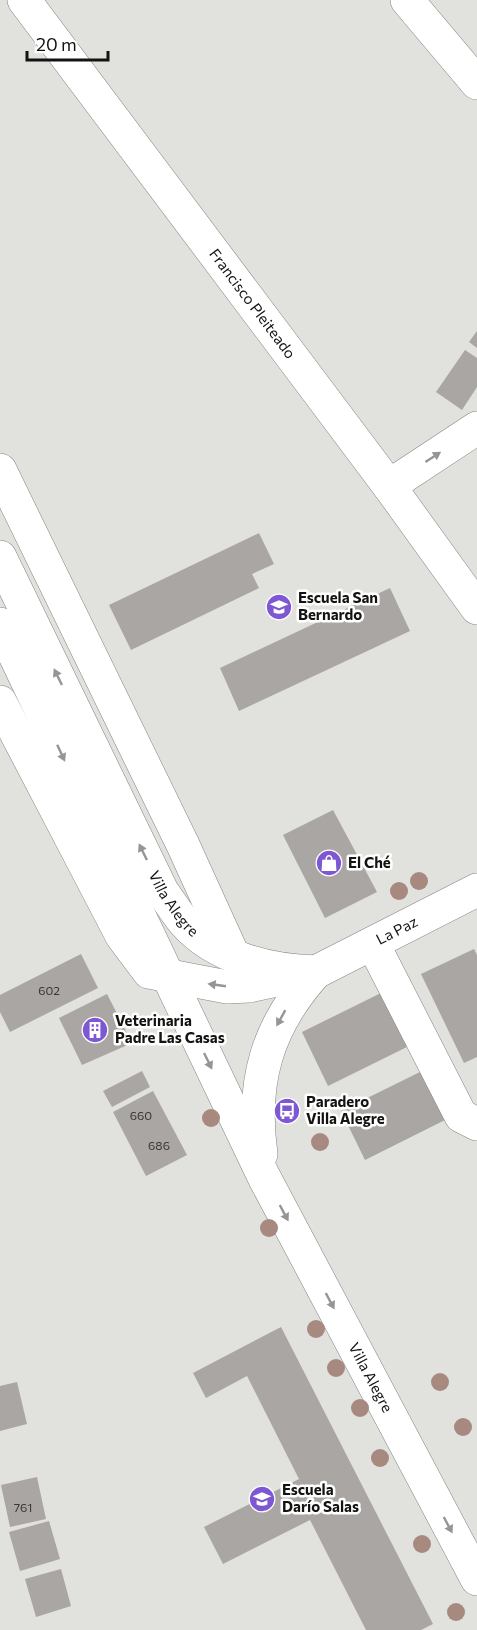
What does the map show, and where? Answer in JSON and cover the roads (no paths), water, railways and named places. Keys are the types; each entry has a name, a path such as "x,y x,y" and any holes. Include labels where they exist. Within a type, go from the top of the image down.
{"main road":[{"path":"408,0 477,83"},
{"name":"Francisco Pleiteado","path":"36,5 477,608"},
{"path":"389,486 477,428"},
{"path":"0,470 183,845 233,955"},
{"name":"Villa Alegre","path":"0,557 162,891 184,922 201,938 233,955 275,968 316,972"},
{"name":"Villa Alegre","path":"0,624 264,1177 477,1579"},
{"path":"0,702 122,936 149,972 227,987 249,986 316,972"},
{"name":"La Paz","path":"316,972 477,890"},
{"path":"373,944 461,1116 477,1124"},
{"name":"Villa Alegre","path":"264,1177 257,1124 261,1074 276,1028 294,998 316,972"}],"place":[{"name":"Escuela San Bernardo","path":"279,607"},
{"name":"El Ché","path":"329,863"},
{"name":"Veterinaria Padre Las Casas","path":"95,1030"},
{"name":"Paradero Villa Alegre","path":"287,1111"},
{"name":"Escuela Darío Salas","path":"262,1499"}]}
